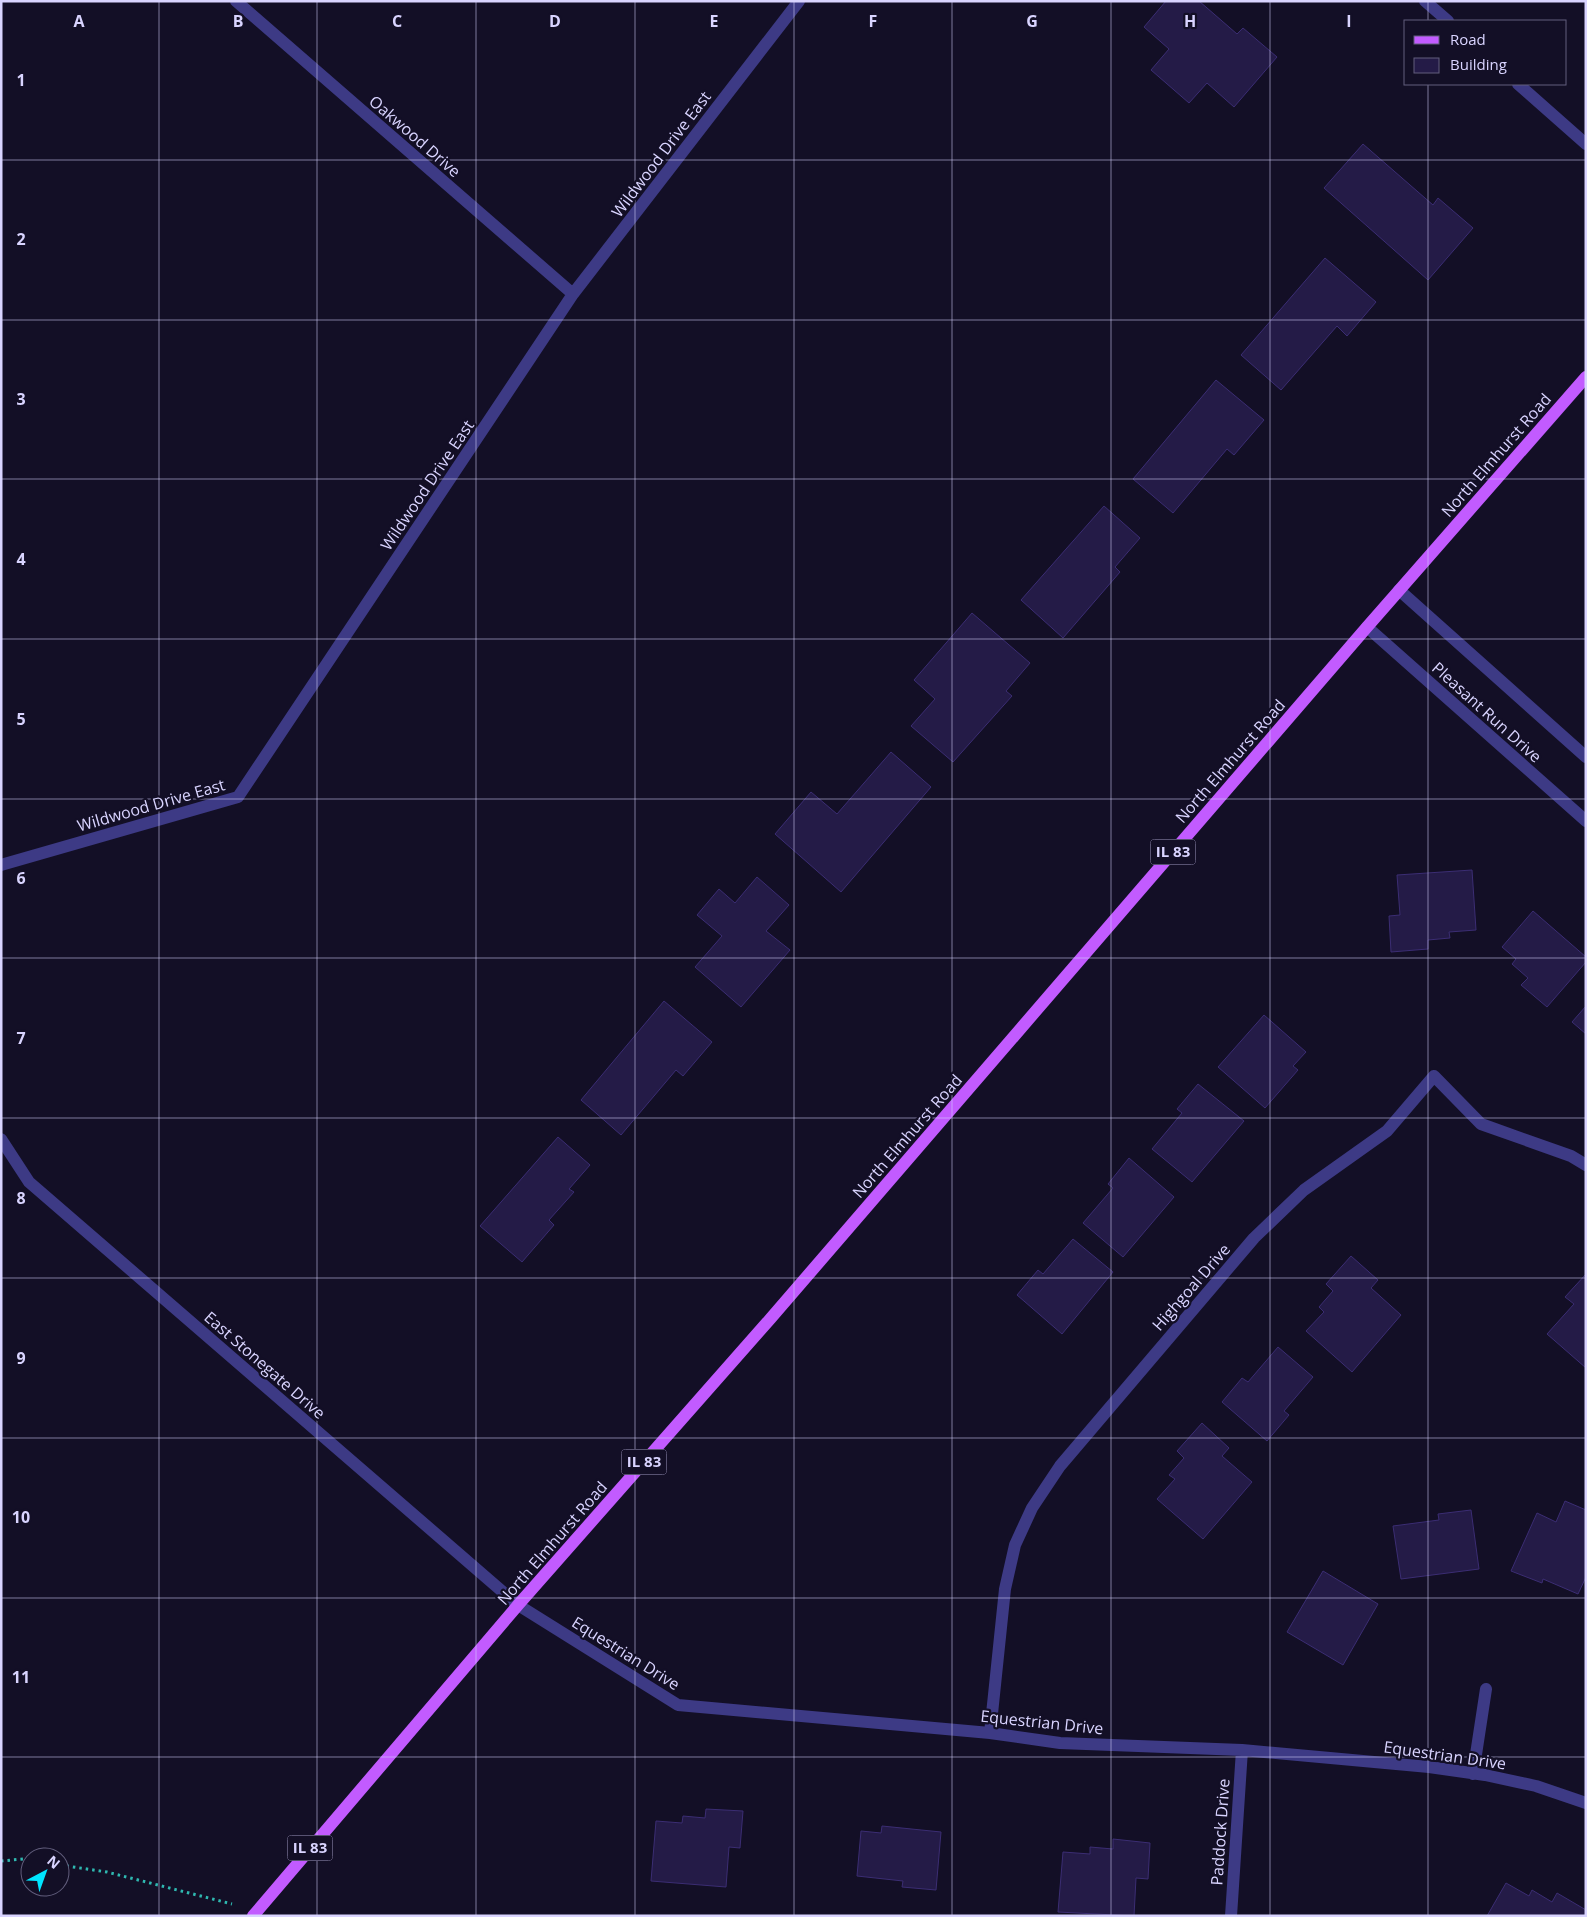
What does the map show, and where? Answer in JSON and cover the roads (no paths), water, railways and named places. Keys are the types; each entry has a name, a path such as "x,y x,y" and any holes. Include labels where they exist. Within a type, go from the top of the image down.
{"main road":[{"name":"North Elmhurst Road","path":"252,1916 518,1606 771,1318 1399,590 1586,377"}],"street":[{"name":"Oakwood Drive","path":"236,1 574,294"},
{"name":"Wildwood Drive East","path":"1,865 238,797 574,294 799,1"},
{"path":"1425,1 1447,20"},
{"path":"1519,85 1586,144"},
{"name":"Pleasant Run Drive","path":"1399,590 1586,757"},
{"name":"Pleasant Run Drive","path":"1367,627 1586,821"},
{"name":"Highgoal Drive","path":"990,1733 1005,1589 1015,1545 1032,1508 1060,1466 1254,1238 1304,1190 1387,1131 1434,1076 1481,1124 1571,1156 1586,1165"},
{"name":"East Stonegate Drive","path":"1,1139 30,1182 518,1606"},
{"name":"Equestrian Drive","path":"518,1606 678,1705 990,1733 1060,1743 1242,1750 1429,1767 1536,1786 1586,1803"},
{"path":"1473,1774 1486,1689"},
{"name":"Paddock Drive","path":"1231,1916 1242,1750"}]}
